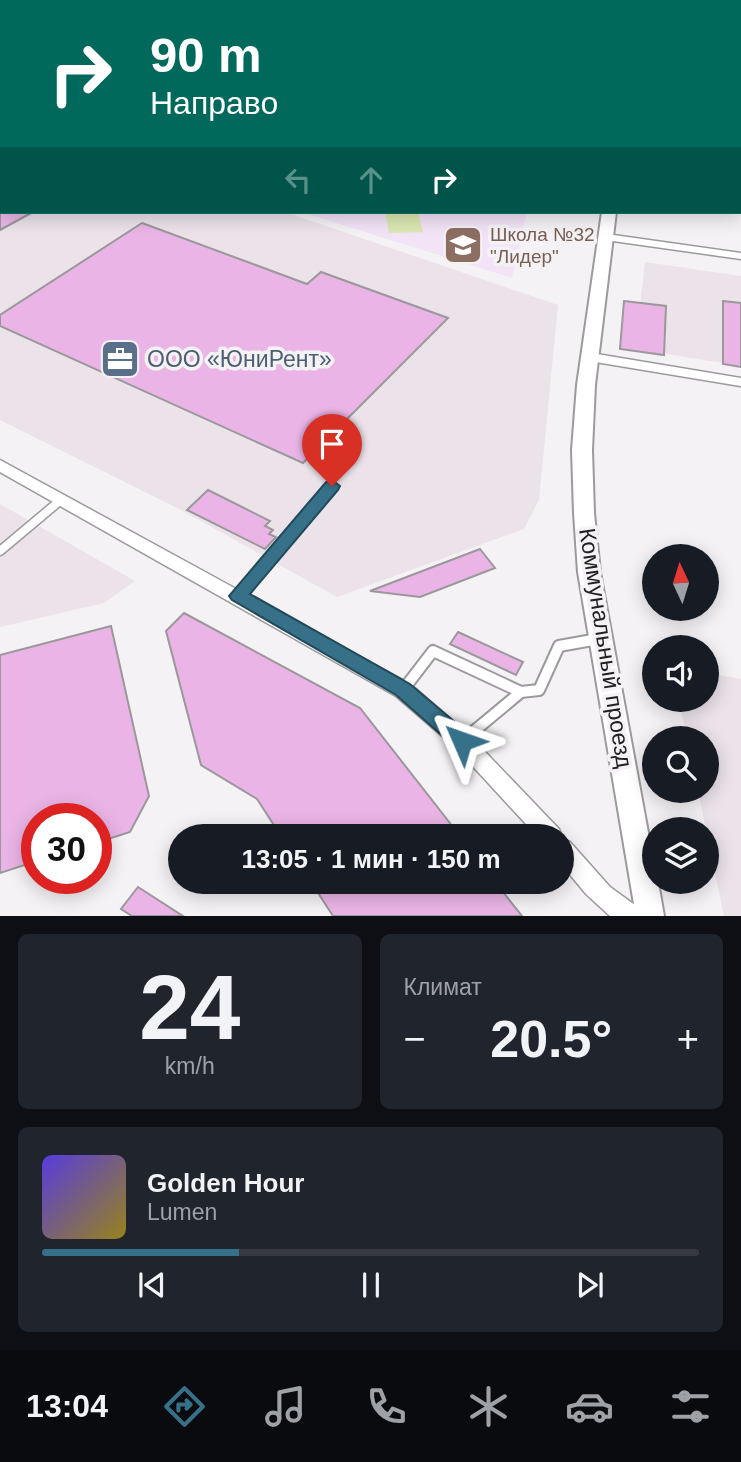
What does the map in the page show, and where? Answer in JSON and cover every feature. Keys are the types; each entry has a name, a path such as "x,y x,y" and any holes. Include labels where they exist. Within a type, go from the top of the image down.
{"street":[{"name":"Коммунальный проезд","path":"609,214 590,357 582,450 584,513 589,572 650,916"},
{"path":"0,466 403,690 462,741 540,824"},
{"path":"574,863 618,909 631,916"}],"lane":[{"path":"606,237 741,256"},
{"path":"590,357 741,382"},
{"path":"238,596 332,486"},
{"path":"0,551 62,499"},
{"path":"403,690 433,651 521,692 539,690 559,646 602,638"},
{"path":"462,741 521,692"}],"shaded area":[{"path":"0,214 291,214 558,305 539,500 524,529 337,597 183,511 0,420"},
{"name":"Школа №32 \"Лидер\"","path":"307,214 527,214 512,278"},
{"path":"645,262 741,276 741,366 635,349"},
{"path":"0,504 135,581 104,603 0,627"},
{"path":"719,675 741,679 741,916 724,916 719,892 719,817 703,817 700,803 719,803 719,726 684,726 682,712 719,712"}],"green space":[{"path":"385,214 418,214 423,232 389,233"}],"building":[{"path":"0,214 29,214 0,230"},
{"path":"142,223 307,284 321,272 448,318 303,463 0,326 0,315"},
{"path":"624,301 666,306 664,355 620,349"},
{"path":"723,301 741,303 741,367 723,364"},
{"path":"208,490 270,521 265,526 273,530 269,534 276,537 265,549 187,510"},
{"path":"480,549 495,568 420,597 370,591"},
{"path":"184,613 360,708 451,824 273,824 257,799 201,765 166,631"},
{"path":"111,626 149,796 130,832 112,838 112,803 21,803 21,866 0,873 0,655"},
{"path":"458,632 523,662 516,675 450,644"},
{"path":"138,887 183,916 132,916 121,909"},
{"path":"319,894 505,894 522,916 333,916"}],"place":[{"name":"Школа №32 \"Лидер\"","path":"463,245"},
{"name":"ООО «ЮниРент»","path":"120,359"}],"route":[{"path":"332,486 238,596 403,690 462,741"}]}
